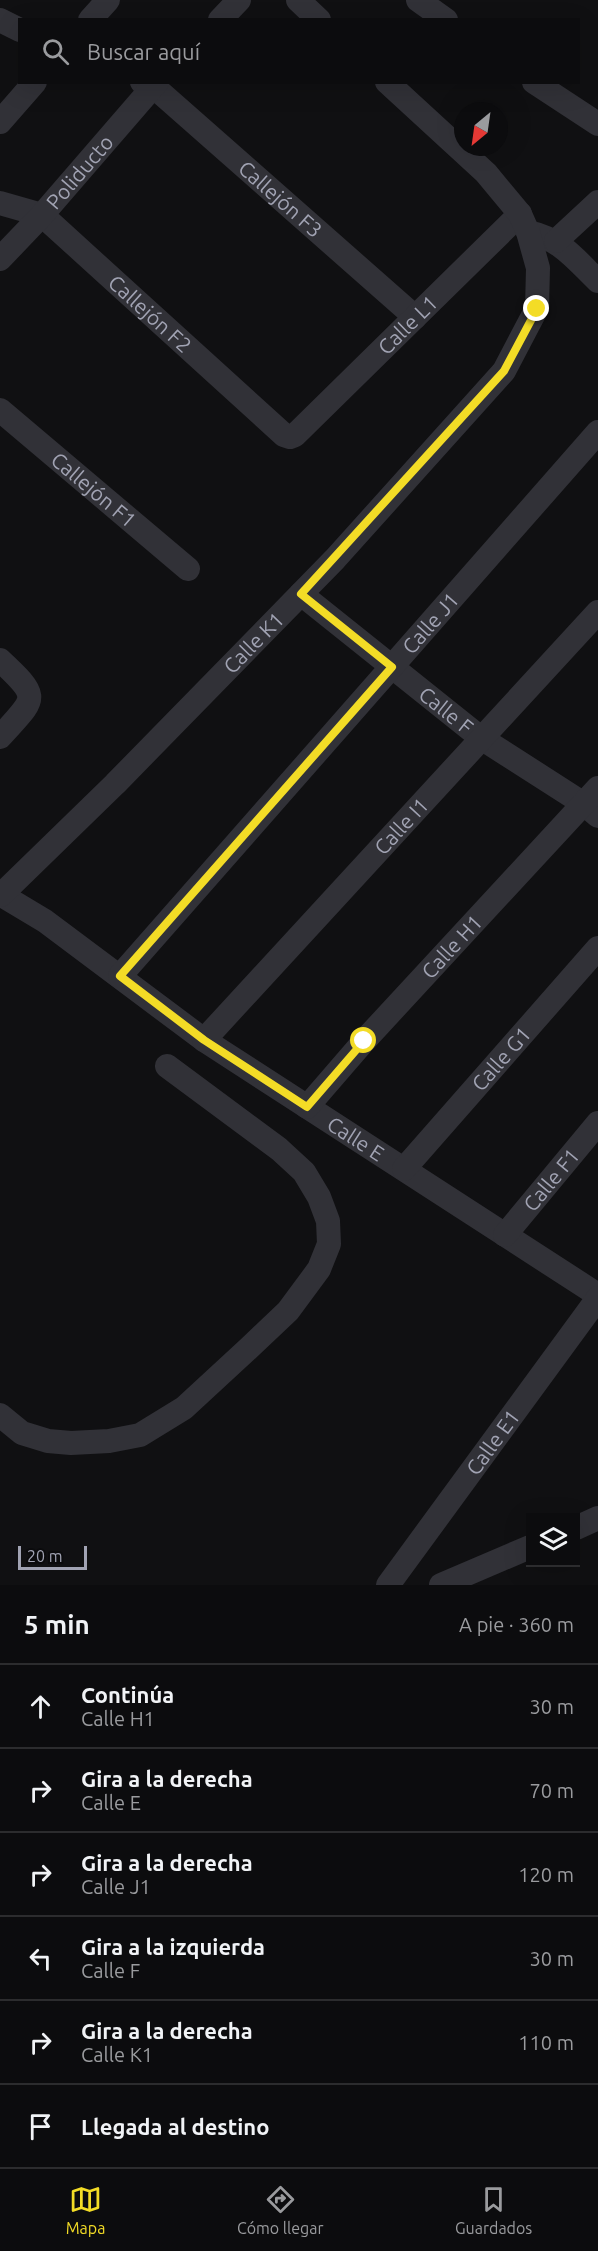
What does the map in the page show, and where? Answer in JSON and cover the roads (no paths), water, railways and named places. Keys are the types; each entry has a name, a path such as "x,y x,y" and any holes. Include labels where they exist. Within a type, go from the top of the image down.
{"street":[{"path":"92,18 108,0"},
{"path":"222,18 239,0"},
{"path":"298,0 317,18"},
{"path":"418,0 443,18"},
{"path":"0,20 18,29"},
{"path":"0,122 33,84"},
{"name":"Poliducto","path":"0,259 42,215 150,84"},
{"name":"Callejón F3","path":"150,84 415,317"},
{"path":"389,84 486,173 524,223 556,241 598,281"},
{"path":"537,84 598,124"},
{"path":"556,241 598,202"},
{"name":"Callejón F2","path":"0,203 42,215 284,435 294,435"},
{"name":"Calle L1","path":"294,435 415,317 524,223"},
{"name":"Calle K1","path":"1,894 115,784 301,594 504,371 537,309 538,268 524,223"},
{"name":"Callejón F1","path":"0,410 188,569"},
{"name":"Calle J1","path":"120,976 598,432"},
{"name":"Calle F","path":"301,594 481,738 593,802"},
{"name":"Calle I1","path":"204,1040 598,612"},
{"path":"0,660 27,685 30,699 27,707 0,737"},
{"name":"Calle H1","path":"307,1107 364,1041 593,802"},
{"name":"Calle E","path":"1,894 45,921 204,1040 598,1297"},
{"name":"Calle G1","path":"404,1169 598,948"},
{"path":"0,1415 22,1433 48,1441 71,1443 109,1441 140,1435 184,1408 249,1348 288,1311 319,1269 329,1244 328,1221 319,1197 304,1172 279,1149 167,1066"},
{"name":"Calle F1","path":"504,1235 598,1123"},
{"name":"Calle E1","path":"388,1585 598,1297"},
{"path":"441,1585 526,1549"}]}
